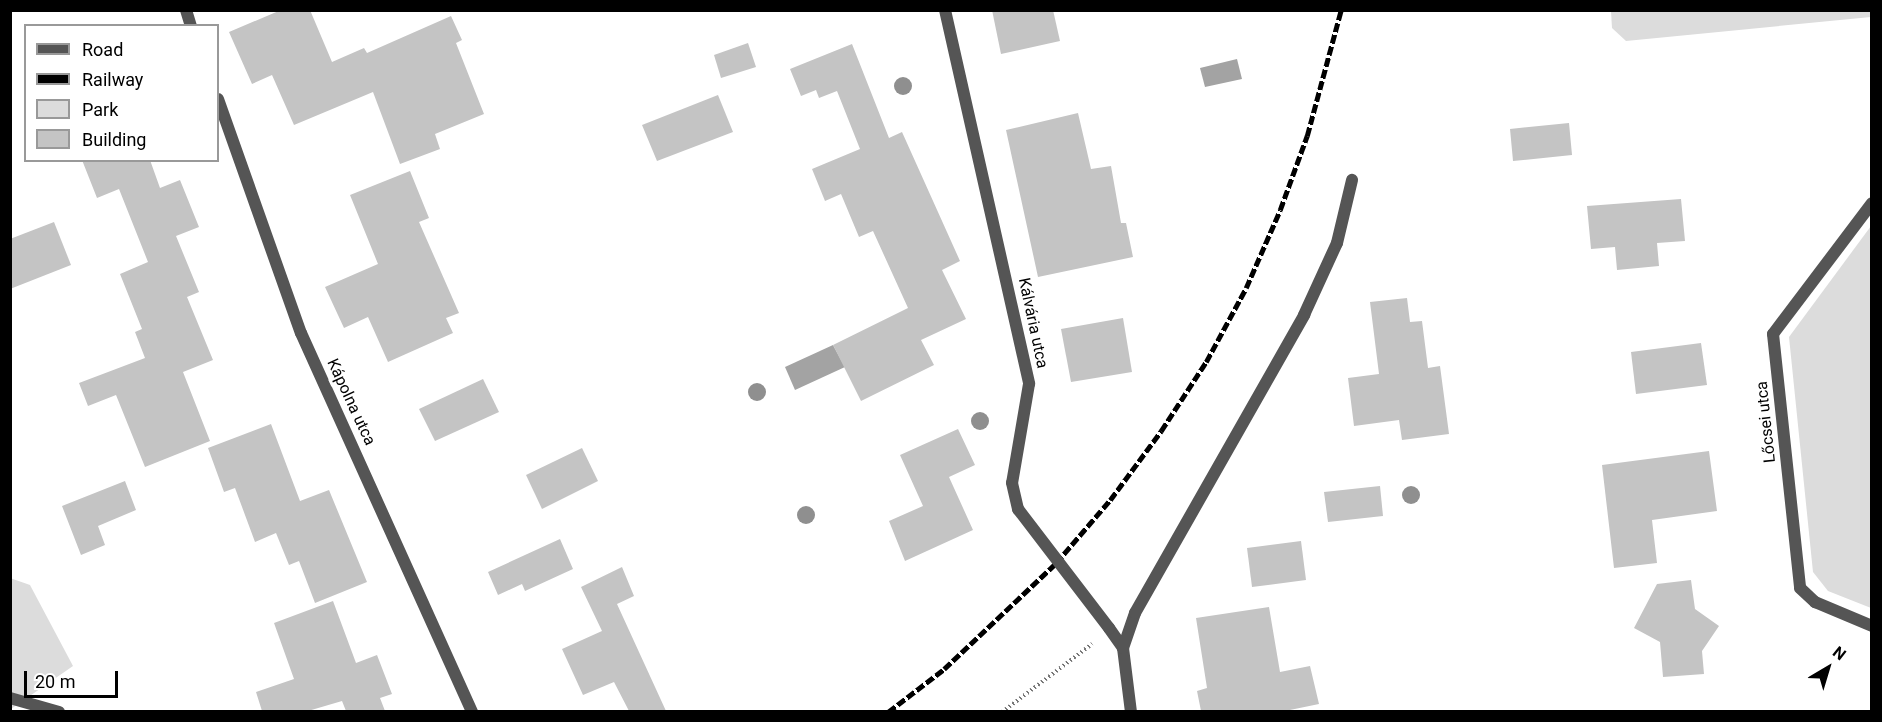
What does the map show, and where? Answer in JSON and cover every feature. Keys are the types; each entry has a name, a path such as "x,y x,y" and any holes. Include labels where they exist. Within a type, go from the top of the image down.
{"street":[{"name":"Kálvária utca","path":"945,10 1029,384 1012,483 1018,509 1123,648"},
{"name":"Kápolna utca","path":"219,102 301,333 472,711"},
{"name":"Kálvária utca","path":"1131,711 1123,648 1135,613 1304,315 1336,243 1352,180"},
{"name":"Lőcsei utca","path":"1872,203 1773,334 1800,588 1815,602 1872,626"},
{"path":"10,698 59,711"}],"path":[{"path":"1002,711 1044,684 1109,628"}],"green space":[{"path":"1871,10 1871,17 1626,41 1612,28 1611,11"},
{"path":"1871,226 1871,608 1828,591 1813,572 1789,337"},
{"path":"10,578 30,585 73,666 11,709"}],"shaded area":[{"path":"1237,59 1242,79 1205,87 1200,68"},
{"path":"833,345 845,367 795,390 785,367"}],"building":[{"path":"281,10 310,10 332,62 364,48 367,53 451,16 462,40 456,43 484,114 435,134 440,149 400,164 373,92 294,125 272,75 252,84 229,32"},
{"path":"992,10 1053,10 1060,41 1001,54"},
{"path":"748,43 756,67 721,78 714,55"},
{"path":"852,44 889,138 902,132 960,261 942,270 966,319 921,340 934,365 861,401 833,345 908,308 873,231 859,237 841,194 825,201 812,169 860,149 837,91 819,98 816,90 801,96 790,69"},
{"path":"718,95 733,132 657,161 642,125"},
{"path":"1078,113 1091,169 1111,166 1121,223 1126,223 1133,257 1038,277 1006,130"},
{"path":"1569,123 1572,155 1513,161 1510,129"},
{"path":"83,162 151,162 160,188 180,180 199,227 176,236 199,292 187,297 213,360 183,372 210,441 145,467 116,395 88,406 79,383 145,358 135,332 142,329 120,274 148,262 119,189 97,198"},
{"path":"410,171 429,218 419,222 459,313 446,318 453,333 388,362 368,317 344,328 325,287 378,264 350,195"},
{"path":"1681,199 1685,241 1657,243 1659,266 1617,270 1615,247 1591,249 1587,206"},
{"path":"54,222 71,265 10,289 10,239"},
{"path":"1407,298 1410,322 1422,321 1428,368 1440,366 1449,434 1402,440 1399,420 1354,426 1348,378 1379,374 1370,302"},
{"path":"1123,318 1132,372 1071,382 1061,329"},
{"path":"1701,343 1707,385 1636,394 1631,352"},
{"path":"483,379 499,412 435,441 419,409"},
{"path":"271,424 300,501 329,490 367,582 315,603 299,561 289,565 276,533 255,542 235,488 224,492 208,448"},
{"path":"958,429 975,465 949,477 973,530 905,561 889,521 923,506 900,455"},
{"path":"582,448 598,481 542,509 526,475"},
{"path":"1709,451 1717,511 1652,520 1657,563 1614,568 1602,465"},
{"path":"125,481 136,510 98,526 105,545 81,555 62,506"},
{"path":"1380,486 1383,516 1328,522 1324,492"},
{"path":"560,539 573,569 525,591 522,584 498,595 488,572"},
{"path":"1301,541 1306,580 1252,587 1247,548"},
{"path":"622,567 634,596 617,604 666,711 629,711 614,682 583,695 562,649 602,631 581,587"},
{"path":"1691,580 1695,609 1719,626 1702,651 1704,674 1663,677 1660,642 1634,628 1657,584"},
{"path":"333,601 356,663 377,655 392,694 380,698 385,711 346,711 342,701 308,711 262,711 256,692 294,679 274,623"},
{"path":"1269,607 1280,672 1310,666 1319,704 1285,711 1201,711 1197,691 1207,688 1196,618"}],"railway":[{"path":"888,712 944,669 1056,563 1110,500 1161,431 1206,362 1246,288 1280,210 1307,136 1341,10"}]}
